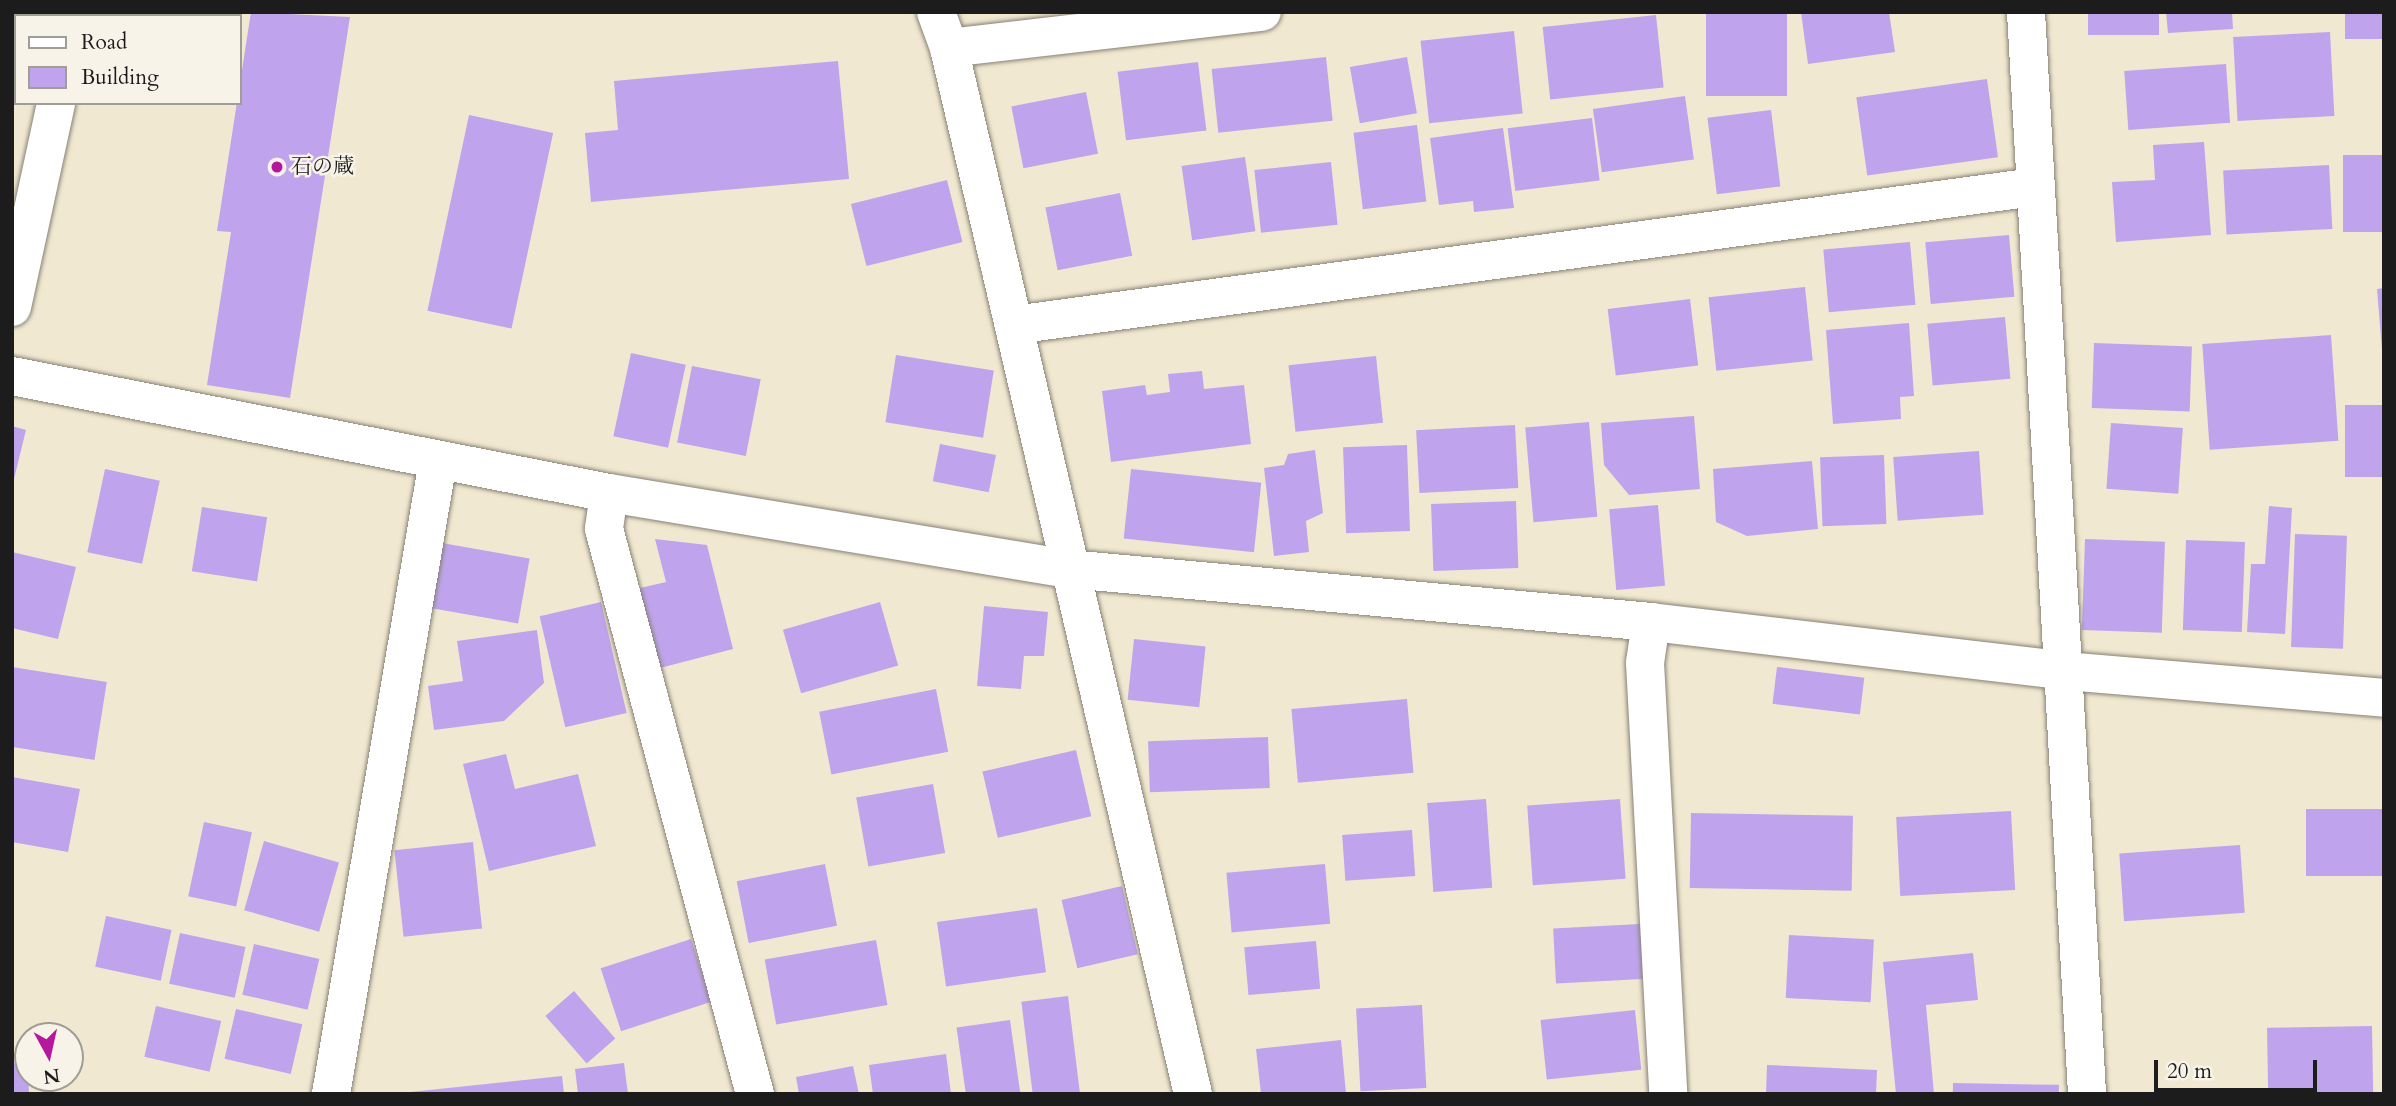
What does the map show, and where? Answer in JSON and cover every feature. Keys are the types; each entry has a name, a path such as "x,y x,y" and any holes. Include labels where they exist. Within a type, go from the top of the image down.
{"street":[{"path":"936,12 949,48 1193,1094"},
{"path":"949,48 1084,22 1262,12"},
{"path":"2026,12 2066,671 2087,1094"},
{"path":"12,307 56,105"},
{"path":"1014,325 2035,187"},
{"path":"12,376 609,493 1069,569 1651,622 2066,671 2384,698"},
{"path":"331,1094 438,461"},
{"path":"609,493 604,529 755,1094"},
{"path":"1651,622 1645,663 1668,1094"}],"building":[{"name":"石の蔵","path":"251,12 350,17 290,398 207,385 231,232 217,231 237,105 242,105 242,70"},
{"path":"1706,12 1787,12 1787,96 1706,96"},
{"path":"1801,12 1889,12 1895,52 1808,64"},
{"path":"2088,12 2159,12 2159,35 2088,35"},
{"path":"2166,12 2232,12 2233,29 2168,33"},
{"path":"2345,12 2384,12 2384,39 2345,39"},
{"path":"1656,15 1664,88 1550,100 1543,27"},
{"path":"1514,31 1523,114 1429,123 1421,41"},
{"path":"2330,32 2334,116 2238,121 2233,37"},
{"path":"1326,57 1333,121 1218,133 1212,69"},
{"path":"1407,57 1417,113 1360,123 1350,67"},
{"path":"838,61 849,179 591,202 585,133 618,130 614,81"},
{"path":"1198,62 1206,130 1126,140 1118,72"},
{"path":"2226,64 2230,123 2128,130 2124,71"},
{"path":"1987,79 1998,157 1867,176 1856,97"},
{"path":"1086,92 1098,154 1023,168 1011,107"},
{"path":"1685,96 1694,159 1602,172 1593,109"},
{"path":"1771,110 1780,186 1717,194 1707,118"},
{"path":"469,115 553,133 512,329 427,311"},
{"path":"1592,118 1600,181 1515,191 1508,128"},
{"path":"1417,125 1426,201 1363,209 1353,133"},
{"path":"1503,128 1514,208 1474,212 1473,201 1439,205 1430,138"},
{"path":"2204,142 2211,235 2116,242 2112,182 2155,180 2153,145"},
{"path":"2343,155 2384,155 2384,232 2343,232"},
{"path":"1245,157 1255,231 1192,240 1182,166"},
{"path":"1331,162 1338,225 1261,233 1254,170"},
{"path":"2329,165 2332,229 2226,234 2223,171"},
{"path":"947,180 962,242 866,266 851,204"},
{"path":"1120,193 1132,256 1058,270 1045,208"},
{"path":"2009,235 2014,297 1931,304 1925,242"},
{"path":"1910,242 1915,305 1829,312 1823,250"},
{"path":"1805,287 1813,361 1716,371 1709,297"},
{"path":"2384,288 2384,350 2382,350 2377,289"},
{"path":"1690,299 1698,366 1616,376 1608,309"},
{"path":"2005,317 2010,379 1933,386 1927,324"},
{"path":"1909,323 1914,396 1900,397 1901,419 1833,424 1826,330"},
{"path":"2331,335 2338,441 2210,450 2202,344"},
{"path":"2094,343 2192,346 2190,411 2092,408"},
{"path":"631,353 686,365 668,448 613,436"},
{"path":"896,355 994,370 983,438 885,422"},
{"path":"1376,356 1383,423 1295,432 1288,365"},
{"path":"692,366 761,379 746,456 677,443"},
{"path":"1202,371 1204,389 1244,385 1251,444 1111,462 1102,391 1145,385 1147,395 1170,392 1168,374"},
{"path":"2345,405 2384,405 2384,477 2345,477"},
{"path":"1694,416 1700,489 1629,495 1604,465 1601,423"},
{"path":"1589,422 1597,517 1534,522 1525,428"},
{"path":"2111,423 2183,428 2178,494 2106,489"},
{"path":"1515,425 1518,488 1419,493 1416,430"},
{"path":"12,426 26,430 13,483 12,483"},
{"path":"940,444 996,455 989,492 933,481"},
{"path":"1407,445 1410,531 1346,533 1343,447"},
{"path":"1315,450 1323,513 1306,521 1309,552 1274,556 1264,468 1284,465 1288,454"},
{"path":"1979,451 1983,515 1898,521 1893,457"},
{"path":"1884,455 1886,524 1822,526 1820,457"},
{"path":"1812,461 1818,529 1747,536 1716,522 1713,469"},
{"path":"105,469 160,481 142,564 87,552"},
{"path":"1131,469 1261,483 1254,552 1124,539"},
{"path":"1516,501 1518,568 1433,571 1431,504"},
{"path":"1658,505 1665,586 1616,590 1609,509"},
{"path":"2269,506 2292,508 2285,634 2247,632 2251,564 2265,564"},
{"path":"202,507 267,517 257,582 192,571"},
{"path":"2295,534 2347,536 2343,649 2291,647"},
{"path":"655,539 707,545 733,649 660,668 636,589 666,582"},
{"path":"2085,539 2165,542 2162,633 2082,630"},
{"path":"2186,540 2245,542 2242,632 2183,630"},
{"path":"442,543 530,558 518,623 431,608"},
{"path":"12,552 76,567 58,639 12,628"},
{"path":"601,602 627,713 565,727 540,616"},
{"path":"880,602 898,665 801,693 783,630"},
{"path":"984,606 1048,612 1044,656 1024,656 1021,689 977,686"},
{"path":"537,630 544,683 504,721 434,730 428,686 463,681 457,641"},
{"path":"1134,639 1206,647 1199,707 1128,700"},
{"path":"12,667 107,682 94,760 12,747"},
{"path":"1777,667 1864,678 1860,714 1772,704"},
{"path":"936,689 948,752 831,775 819,712"},
{"path":"1407,699 1413,773 1298,783 1291,709"},
{"path":"1268,737 1270,788 1150,792 1148,741"},
{"path":"1076,750 1091,816 998,838 982,772"},
{"path":"506,754 515,789 578,774 596,846 489,871 463,764"},
{"path":"12,777 80,789 68,852 12,842"},
{"path":"933,784 945,853 868,866 856,798"},
{"path":"1486,799 1492,888 1433,892 1427,803"},
{"path":"1620,799 1626,879 1533,885 1527,805"},
{"path":"2306,809 2384,809 2384,876 2306,876"},
{"path":"2011,811 2015,890 1900,896 1896,817"},
{"path":"1691,813 1853,816 1852,891 1690,888"},
{"path":"204,822 252,832 236,907 188,896"},
{"path":"1412,830 1415,876 1345,881 1342,835"},
{"path":"264,841 339,862 319,932 244,910"},
{"path":"473,842 482,929 404,937 394,850"},
{"path":"2240,845 2245,913 2124,921 2119,853"},
{"path":"825,864 837,926 749,943 737,881"},
{"path":"1325,864 1330,924 1232,932 1226,873"},
{"path":"1122,886 1138,954 1077,968 1062,900"},
{"path":"1037,908 1046,972 946,986 937,922"},
{"path":"106,916 172,930 161,981 95,967"},
{"path":"1640,924 1643,979 1556,983 1553,929"},
{"path":"180,933 246,947 235,998 169,984"},
{"path":"1789,935 1874,939 1871,1002 1786,998"},
{"path":"691,939 711,1002 621,1031 601,968"},
{"path":"876,940 887,1005 776,1025 765,960"},
{"path":"1316,941 1320,989 1248,995 1244,947"},
{"path":"254,944 319,959 308,1010 242,995"},
{"path":"1973,953 1978,1000 1926,1005 1934,1094 1896,1094 1883,962"},
{"path":"574,991 615,1039 587,1063 545,1016"},
{"path":"1068,996 1080,1094 1033,1094 1021,1002"},
{"path":"1422,1005 1426,1088 1360,1091 1356,1008"},
{"path":"156,1006 221,1021 210,1072 144,1057"},
{"path":"236,1009 302,1024 291,1074 225,1059"},
{"path":"1635,1010 1641,1070 1547,1080 1541,1020"},
{"path":"1010,1020 1020,1094 966,1094 957,1028"},
{"path":"2372,1026 2373,1094 2268,1094 2267,1028"},
{"path":"1341,1040 1346,1094 1261,1094 1256,1049"},
{"path":"946,1054 951,1094 873,1094 869,1065"},
{"path":"12,1063 14,1092 29,1094 12,1094"},
{"path":"624,1063 628,1094 578,1094 575,1069"},
{"path":"1767,1065 1877,1070 1876,1094 1766,1094"},
{"path":"853,1066 859,1094 799,1094 796,1077"},
{"path":"562,1076 564,1094 410,1092"},
{"path":"1953,1083 2059,1085 2059,1094 1953,1094"}],"place":[{"name":"石の蔵","path":"277,167"}]}
